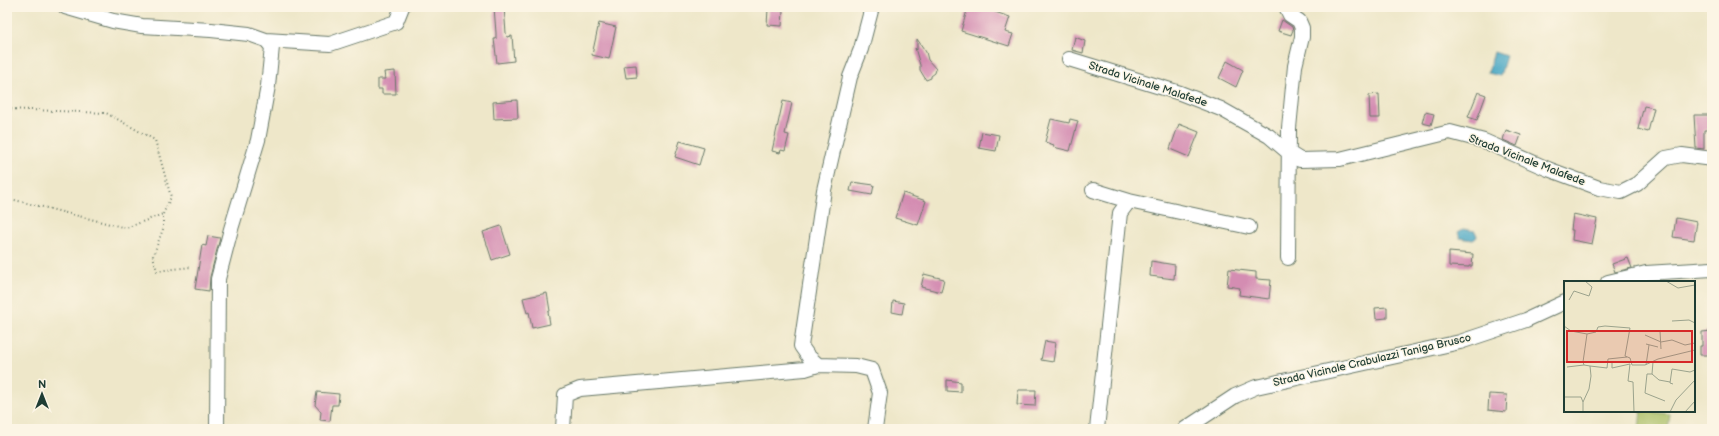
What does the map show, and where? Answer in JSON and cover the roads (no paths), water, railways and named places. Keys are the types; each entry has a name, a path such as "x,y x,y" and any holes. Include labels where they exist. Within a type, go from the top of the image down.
{"street":[{"path":"65,7 113,21 142,26 234,32 249,34 266,40 330,44 396,22 402,7"},
{"path":"818,365 808,356 801,346 826,184 850,77 861,49 872,7"},
{"path":"1287,9 1290,15 1299,21 1302,28 1302,38 1295,66 1289,128 1288,258"},
{"path":"217,429 218,279 231,229 258,140 268,86 272,47 266,40"},
{"name":"Strada Vicinale Malafede","path":"1069,59 1180,92 1221,109 1268,136 1300,160 1340,159 1450,132 1484,141 1548,169 1599,188 1622,192 1637,184 1666,158 1682,155 1712,159"},
{"path":"1093,190 1129,201 1249,227"},
{"path":"1097,429 1120,214 1129,201"},
{"path":"1612,281 1646,273 1712,269"},
{"name":"Strada Vicinale Crabulazzi Taniga Brusco","path":"1185,429 1235,396 1256,387 1460,342 1526,320 1564,302"},
{"path":"564,429 565,395 580,389 805,369 818,365 856,366 872,370 880,393 875,429"}],"water":[{"path":"1494,52 1506,56 1500,76 1488,73"},
{"path":"1463,229 1475,231 1477,236 1476,238 1473,240 1460,238 1458,232"}]}
